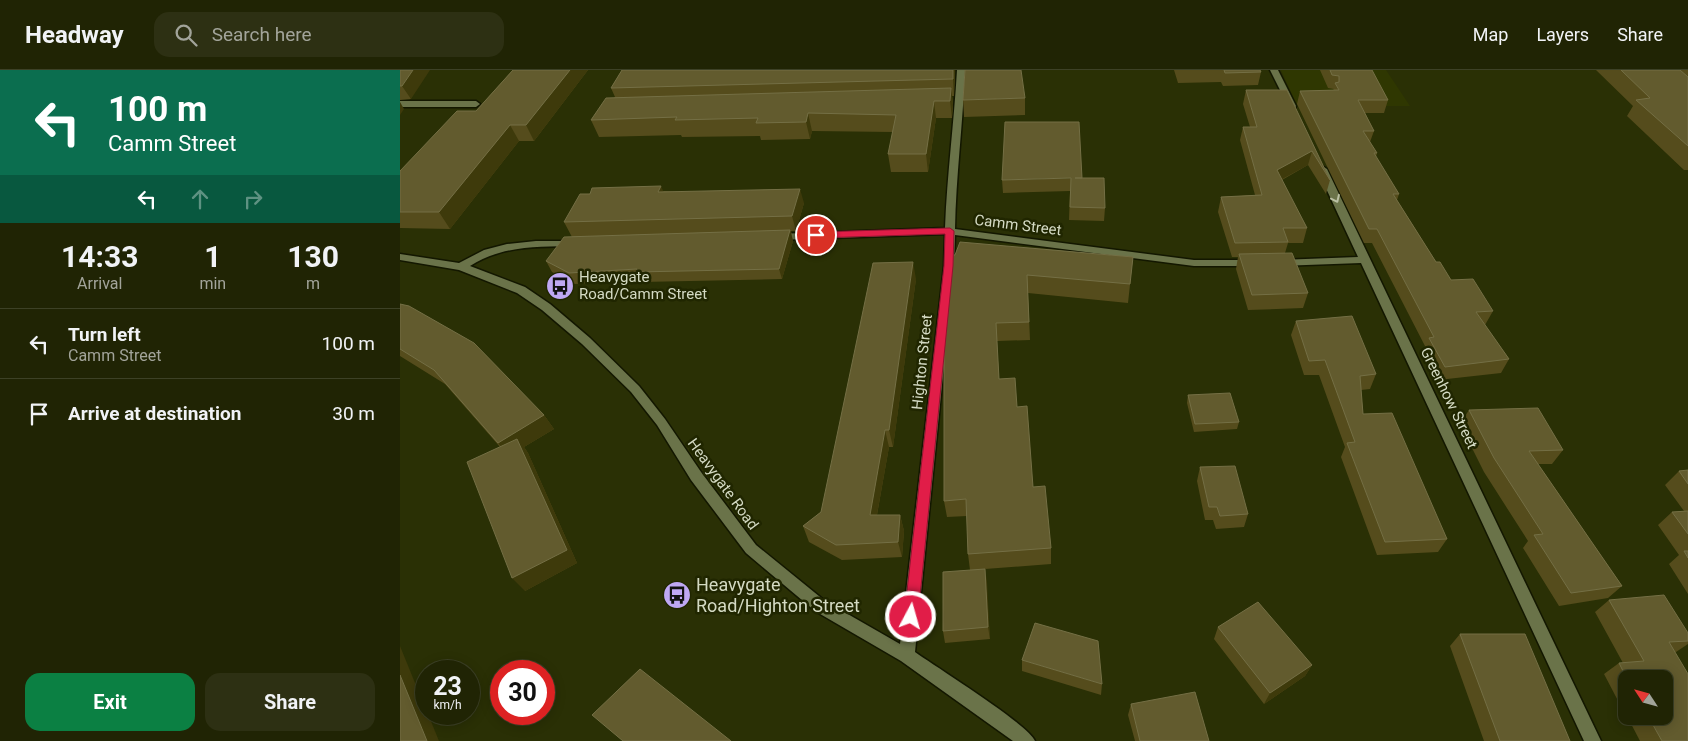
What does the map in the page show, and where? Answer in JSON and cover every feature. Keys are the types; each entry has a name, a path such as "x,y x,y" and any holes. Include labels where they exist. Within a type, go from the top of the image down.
{"street":[{"name":"Highton Street","path":"907,656 949,266 951,186 959,118 954,100 961,70"},
{"path":"1274,70 1290,92 1297,116"},
{"path":"400,104 476,104"},
{"name":"Greenhow Street","path":"1317,157 1364,260 1593,741"},
{"name":"Camm Street","path":"764,237 950,231 1194,263 1364,260"},
{"path":"461,267 481,255 496,249 530,244 588,242"},
{"name":"Heavygate Road","path":"400,257 461,267 521,290 546,307 586,341 635,389 751,550 820,606 907,656 1027,741"}],"shaded area":[{"path":"1281,70 1386,70 1410,106 1297,106"}],"building":[{"path":"400,70 413,70 402,86 400,86"},
{"path":"513,70 570,70 526,125 510,125 439,212 400,212 400,171 457,111 476,111"},
{"path":"622,70 953,70 953,79 611,88"},
{"path":"965,70 1021,70 1025,98 963,100"},
{"path":"1224,70 1260,70 1261,72 1225,73"},
{"path":"1330,70 1372,70 1388,100 1358,100 1374,131 1363,131 1399,194 1393,194 1436,262 1440,262 1451,280 1473,279 1493,311 1476,312 1509,359 1445,367 1429,338 1434,337 1377,229 1369,229 1300,91 1339,90 1335,83 1339,82 1339,76 1332,75"},
{"path":"1621,70 1680,70 1688,77 1688,146 1636,100 1650,98"},
{"path":"951,88 950,101 934,101 926,154 888,154 896,115 808,113 806,122 756,123 758,118 675,120 677,117 591,120 606,98"},
{"path":"1246,90 1287,90 1330,180 1312,151 1277,170 1307,228 1283,228 1288,242 1235,243 1221,197 1262,195 1243,127 1257,127"},
{"path":"1005,122 1079,122 1082,178 1104,178 1105,208 1070,207 1071,178 1002,180"},
{"path":"661,186 658,192 800,189 792,216 564,222 580,194 590,194 592,188"},
{"path":"790,230 779,269 636,272 637,269 569,273 546,261 564,237"},
{"path":"960,242 1133,257 1130,284 1027,275 1029,322 996,323 999,379 1015,378 1017,407 1027,406 1033,487 1045,486 1051,548 968,554 966,499 944,501 944,344 953,255 955,255"},
{"path":"1292,253 1308,293 1252,295 1239,254"},
{"path":"913,262 889,430 885,430 870,515 900,515 898,542 836,545 803,526 821,512 873,263"},
{"path":"400,304 409,306 474,343 544,415 498,443 434,370 400,349"},
{"path":"1352,316 1376,374 1360,376 1363,414 1392,413 1447,539 1385,542 1347,443 1355,442 1325,360 1309,361 1296,321"},
{"path":"1230,393 1239,422 1195,424 1188,395"},
{"path":"1538,408 1563,450 1529,451 1622,586 1571,593 1534,535 1543,534 1494,458 1469,410"},
{"path":"517,439 567,550 512,578 467,462"},
{"path":"1235,466 1248,514 1220,516 1217,507 1209,507 1200,467"},
{"path":"1688,470 1688,484 1679,471"},
{"path":"1688,511 1688,534 1672,512"},
{"path":"985,569 988,627 943,631 943,572"},
{"path":"1664,595 1688,633 1688,641 1669,642 1688,674 1688,741 1662,741 1653,725 1673,725 1673,670 1622,670 1619,663 1644,661 1609,600"},
{"path":"1258,602 1312,665 1270,693 1218,627"},
{"path":"1035,623 1098,641 1102,684 1022,660"},
{"path":"1460,634 1525,634 1570,741 1500,741"},
{"path":"640,669 731,741 623,741 592,715"},
{"path":"400,675 415,712 415,725 420,725 427,741 400,741"},
{"path":"1195,692 1209,741 1140,741 1131,704"}],"place":[{"name":"Heavygate Road/Camm Street","path":"560,286"},
{"name":"Heavygate Road/Highton Street","path":"677,595"}],"route":[{"path":"816,235 950,231 949,266 911,617"}]}
